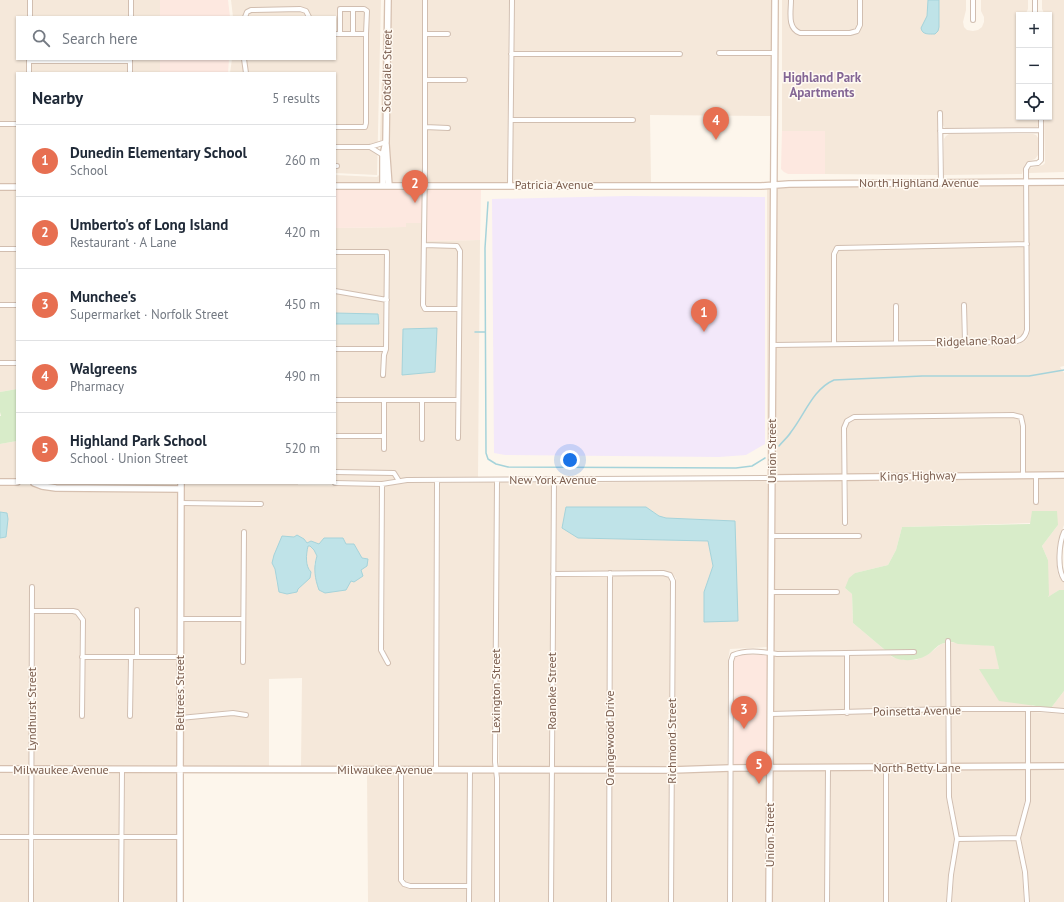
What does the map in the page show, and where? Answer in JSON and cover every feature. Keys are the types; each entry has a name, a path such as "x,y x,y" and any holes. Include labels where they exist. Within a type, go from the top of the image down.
{"street":[{"path":"30,0 30,16"},
{"path":"131,0 131,16"},
{"name":"Scotsdale Street","path":"383,186 383,155 386,142 388,0"},
{"path":"426,0 423,305 425,309 459,308"},
{"path":"510,185 512,0"},
{"name":"Union Street","path":"770,902 770,653 775,0"},
{"path":"791,0 791,26 795,31 800,33 857,31 860,25 860,0"},
{"path":"973,0 973,20"},
{"path":"1035,0 1035,12"},
{"path":"245,16 247,12 251,10 300,9 306,11 308,16"},
{"path":"336,127 364,127 366,123 367,11 364,9 340,9 337,34 366,34"},
{"path":"353,9 353,34"},
{"path":"425,34 448,34"},
{"path":"719,53 775,53"},
{"path":"511,54 680,54"},
{"path":"29,72 29,60 130,60 130,72"},
{"path":"244,60 246,72"},
{"path":"425,80 465,80"},
{"path":"940,113 941,184"},
{"path":"511,120 633,120"},
{"path":"940,131 1042,130 1042,120"},
{"path":"0,124 16,124"},
{"path":"425,127 448,128"},
{"name":"Ridgelane Road","path":"773,345 1013,342 1026,336 1026,168 1029,164 1038,163 1042,160 1042,130"},
{"path":"336,147 370,147 386,142"},
{"name":"Scotsdale Street","path":"386,142 388,150 389,186"},
{"path":"370,147 383,155"},
{"name":"North Highland Avenue","path":"774,185 1064,182"},
{"name":"Patricia Avenue","path":"336,186 774,185"},
{"path":"0,187 16,187"},
{"path":"834,344 834,254 837,248 1026,244"},
{"path":"424,245 451,245 459,248 458,438"},
{"path":"0,249 16,249"},
{"path":"336,252 387,252 386,349 384,355 383,375"},
{"path":"336,291 387,300"},
{"path":"0,306 16,305"},
{"path":"964,305 965,343"},
{"path":"896,306 896,343"},
{"path":"336,349 386,349"},
{"path":"0,363 16,363"},
{"path":"336,400 458,400"},
{"path":"384,400 384,449"},
{"path":"422,400 422,439"},
{"path":"845,524 844,428 850,418 1013,415 1021,417 1023,475"},
{"path":"336,436 384,436"},
{"path":"336,472 394,473 400,481"},
{"path":"1036,475 1036,502"},
{"name":"Kings Highway","path":"771,478 845,476 1064,475"},
{"name":"New York Avenue","path":"336,483 382,484 400,481 437,480 771,478"},
{"path":"436,770 437,480"},
{"name":"Lexington Street","path":"497,480 497,902"},
{"name":"Roanoke Street","path":"551,902 554,480"},
{"path":"0,482 16,482"},
{"path":"37,484 56,488 181,486"},
{"path":"382,484 381,650 388,663"},
{"name":"Beltrees Street","path":"180,902 181,486"},
{"path":"181,503 262,504"},
{"path":"244,532 244,662"},
{"path":"1064,532 1060,549 1060,571 1064,579"},
{"path":"771,536 859,536"},
{"path":"553,574 610,573"},
{"name":"Richmond Street","path":"610,573 663,573 670,576 673,581 671,902"},
{"name":"Orangewood Drive","path":"609,902 610,573"},
{"name":"Lyndhurst Street","path":"32,587 32,902"},
{"path":"771,592 837,592"},
{"path":"136,657 137,610"},
{"path":"32,611 73,611 77,612 83,620 82,716"},
{"path":"180,619 244,619"},
{"path":"948,641 949,797 956,838 949,902"},
{"path":"730,902 731,660 733,654 740,652 777,654 847,654 914,652"},
{"path":"847,654 847,712"},
{"path":"82,657 180,657"},
{"path":"130,716 131,657"},
{"name":"Poinsetta Avenue","path":"771,714 948,709 1040,709 1064,711"},
{"path":"1027,902 1025,872 1018,838 1028,800 1028,710"},
{"path":"180,718 233,713 246,715"},
{"name":"North Betty Lane","path":"770,768 828,769 1064,766"},
{"name":"Milwaukee Avenue","path":"0,770 672,770 770,768"},
{"path":"886,768 886,902"},
{"path":"827,902 828,769"},
{"path":"121,902 122,770"},
{"path":"401,770 401,880 404,884 410,886 469,886"},
{"path":"469,902 470,770"},
{"path":"0,837 180,837"},
{"path":"956,838 1018,838"}],"shaded area":[{"path":"0,0 27,0 27,16 16,16 16,60 26,60 26,72 16,72 16,122 0,122"},
{"path":"33,0 128,0 128,16 33,16"},
{"path":"134,0 160,0 160,16 134,16"},
{"path":"160,0 228,0 230,16 160,16"},
{"path":"231,0 381,0 377,175 336,173 336,72 230,72 232,60 336,60 336,16 233,16"},
{"path":"384,0 383,140 380,141"},
{"path":"390,0 423,0 422,183 392,183 389,140"},
{"path":"428,0 509,0 507,183 427,183 427,129 450,131 451,126 427,125 427,82 468,83 468,78 428,77 428,36 451,37 451,32 428,31"},
{"path":"515,0 772,0 772,50 716,51 716,56 772,55 772,116 650,115 651,182 513,183 513,122 636,122 635,117 513,117 514,57 683,56 683,51 514,52"},
{"path":"782,0 966,0 966,10 963,22 964,27 967,30 973,31 982,27 984,22 984,17 981,11 981,0 1028,0 1026,12 1016,12 1016,120 1039,120 1039,125 1037,127 945,128 943,125 943,112 937,112 938,175 825,174 825,131 782,131"},
{"path":"1042,0 1064,0 1064,172 1028,173 1030,168 1043,165 1045,163 1044,120 1052,120 1052,12 1044,12"},
{"path":"133,60 160,60 160,72 133,72"},
{"path":"160,60 229,60 228,72 160,72"},
{"path":"127,63 127,72 32,72 32,64"},
{"path":"0,127 16,127 16,184 0,184"},
{"path":"782,131 825,131 825,174 788,174 781,169"},
{"path":"949,134 1033,134 1038,138 1038,155 1035,159 1025,164 1022,174 944,175 944,139"},
{"path":"380,174 380,183 336,182 336,175 377,177"},
{"path":"1023,185 1024,242 835,246 831,254 831,342 775,342 777,187"},
{"path":"1028,185 1064,185 1064,366 1060,367 1064,373 1064,472 1026,472 1025,426 1022,415 1013,412 853,415 845,419 841,428 842,474 774,475 775,347 1013,345 1025,341 1030,330"},
{"path":"422,188 427,188 427,241 480,240 478,478 401,479 394,470 336,470 336,228 405,227 406,223 421,223"},
{"path":"422,188 421,223 406,223 406,227 336,228 336,189"},
{"path":"427,188 481,188 480,240 427,241"},
{"path":"767,188 771,188 768,475 503,477 767,475"},
{"path":"0,189 16,189 16,246 0,247"},
{"path":"626,196 765,197 765,444 746,455 719,457 505,455 494,453 492,199"},
{"path":"1024,247 1024,330 1021,338 1013,340 968,340 966,302 961,303 962,340 899,341 899,304 894,304 894,341 837,342 836,254 839,250"},
{"path":"16,251 16,303 0,303 0,252"},
{"path":"0,308 16,308 16,360 0,360"},
{"path":"0,365 16,365 16,389 0,392"},
{"path":"1012,417 1018,419 1020,426 1020,472 847,474 847,429 851,420"},
{"path":"16,441 16,480 0,479 0,444"},
{"path":"336,475 392,475 395,479 382,481 336,480"},
{"path":"1033,477 1034,504 1039,504 1038,477 1064,477 1064,525 1058,541 1057,571 1059,577 1064,582 1064,590 1059,590 1047,598 1048,560 1042,546 1058,525 1030,523 902,527 896,550 888,565 855,573 845,588 852,594 853,623 885,650 773,651 774,594 840,594 839,589 774,589 774,539 862,538 861,534 774,534 774,480 842,479 842,526 848,526 848,479"},
{"path":"768,480 768,647 730,649 728,660 727,766 674,767 676,578 671,573 663,571 556,571 557,483","holes":["646,507 659,516 666,518 735,521 704,592 713,566 708,541 578,538"]},
{"path":"494,482 493,767 439,767 440,483"},
{"path":"499,482 551,483 549,767 499,767"},
{"path":"407,483 434,483 433,767 301,767 302,678 269,679 269,767 182,767 183,720 233,715 247,718 249,714 233,710 183,715 183,622 241,622 241,664 246,664 246,529 241,529 241,617 183,617 184,505 264,507 264,502 184,500 184,484 379,486 378,650 386,666 391,664 384,649 385,486","holes":["282,537 294,537 307,543 354,544 362,558 368,559 351,581 314,565 317,556 314,550 308,546 306,553 307,568 298,589 277,585 275,569 272,563"]},
{"path":"0,484 33,485 42,489 55,490 179,492 178,655 139,655 140,608 135,608 134,655 85,655 86,620 83,614 73,608 35,609 35,585 30,585 29,767 0,767 0,538 6,537 8,519 7,513 0,512"},
{"path":"48,484 179,484 179,487"},
{"path":"556,576 608,576 607,768 555,767"},
{"path":"613,576 663,576 668,577 670,581 669,767 612,768"},
{"path":"35,614 76,614 80,620 79,718 84,718 85,660 128,660 127,718 132,719 134,660 178,660 177,767 34,767"},
{"path":"950,642 995,646 999,669 980,669 1033,706 1042,707 951,707"},
{"path":"945,643 945,707 850,710 850,656 890,655 892,657 905,660 916,660 929,654 941,644"},
{"path":"741,654 768,655 768,766 733,766 734,661 735,656"},
{"path":"773,656 844,656 844,710 774,711"},
{"path":"1064,691 1064,709 1051,708"},
{"path":"945,712 947,765 773,766 774,716"},
{"path":"951,712 1025,712 1025,764 952,765"},
{"path":"1031,712 1064,714 1064,764 1030,764"},
{"path":"1025,769 1025,800 1016,835 959,836 952,797 952,770"},
{"path":"1031,769 1064,769 1064,902 1030,902 1027,872 1021,838 1030,801"},
{"path":"883,770 883,902 830,902 831,771"},
{"path":"889,770 947,770 946,797 954,839 948,875 946,902 889,902"},
{"path":"728,771 727,902 674,902 674,772"},
{"path":"733,771 768,771 767,902 733,902"},
{"path":"773,771 825,771 825,902 772,902"},
{"path":"0,772 29,772 29,834 0,835"},
{"path":"34,772 119,772 119,835 35,834"},
{"path":"125,772 177,772 178,835 125,835"},
{"path":"367,772 399,772 398,880 402,886 410,889 467,888 466,902 368,902"},
{"path":"404,772 468,772 467,883 410,884 404,879"},
{"path":"473,772 494,772 494,902 472,902"},
{"path":"499,772 549,772 549,902 500,902"},
{"path":"554,772 607,772 606,902 554,902"},
{"path":"612,772 669,772 668,902 612,902"},
{"path":"29,839 29,902 0,902 0,840"},
{"path":"35,839 119,840 118,902 34,902"},
{"path":"178,839 178,902 124,902 124,840"},
{"path":"1016,840 1022,873 1024,902 952,902 959,841"}],"green space":[{"path":"16,389 16,441 0,444 1,416 0,392"},
{"path":"1032,511 1057,511 1058,525 1042,546 1048,560 1048,597 1059,590 1064,590 1064,691 1051,708 999,701 979,669 999,669 994,646 958,644 950,642 950,639 945,639 945,643 938,646 929,654 915,660 904,660 894,658 890,655 916,655 916,650 885,650 853,623 852,594 845,588 849,578 855,573 888,565 896,550 902,527 1030,524"}],"water":[{"path":"928,0 939,0 939,27 935,34 924,33 921,28 927,16"},
{"path":"336,313 378,314 379,324 336,324"},
{"path":"437,328 435,372 402,375 403,329"},
{"path":"566,507 646,507 659,516 666,518 735,521 738,621 704,622 704,592 713,566 708,541 578,538 562,528"},
{"path":"0,512 7,513 8,519 6,537 0,538"},
{"path":"297,535 304,539 307,543 311,541 319,544 324,538 343,538 346,544 354,544 362,558 368,559 367,566 361,570 363,576 354,582 351,581 346,590 325,593 319,590 315,573 317,556 314,550 308,546 306,560 311,572 310,578 298,589 297,592 287,594 279,592 275,569 272,563 274,555 282,536 294,537"}],"waterway":[{"path":"488,202 485,248 486,453 488,459 496,464 508,467 736,468 752,466 765,458"},
{"path":"475,332 485,332"},
{"path":"779,446 790,434 820,389 834,380 922,376 1029,376 1064,370"}],"place":[{"name":"Walgreens","path":"716,140"},
{"name":"Umberto's of Long Island","path":"415,203"},
{"name":"Dunedin Elementary School","path":"704,332"},
{"name":"Munchee's","path":"744,729"},
{"name":"Highland Park School","path":"759,784"}],"district":[{"name":"Highland Park Apartments","path":"822,84"}]}
